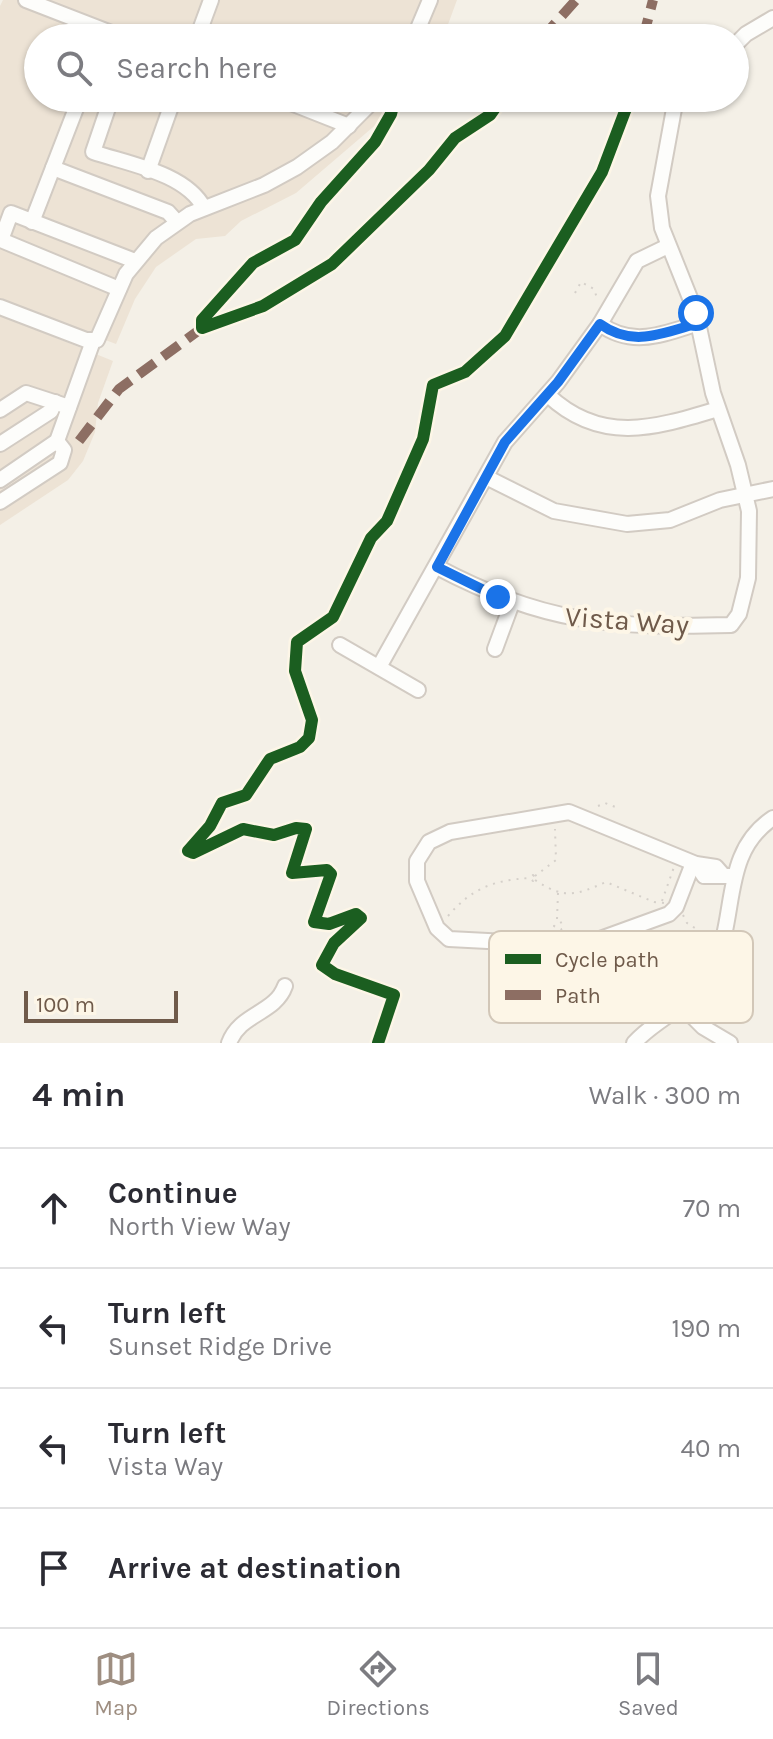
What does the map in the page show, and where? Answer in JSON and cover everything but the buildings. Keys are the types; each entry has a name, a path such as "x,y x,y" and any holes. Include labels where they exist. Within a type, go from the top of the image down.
{"street":[{"path":"26,0 88,24"},
{"path":"202,24 211,0"},
{"path":"420,24 429,0"},
{"path":"749,32 773,18"},
{"path":"32,222 75,112"},
{"path":"105,112 93,152 185,187 199,198 204,208"},
{"path":"148,171 169,112"},
{"path":"314,112 349,126"},
{"path":"0,502 60,463 64,450 57,441 62,404 135,261 177,222 283,175 349,126 362,112"},
{"path":"673,112 658,196 661,213 668,246 699,323 718,409 746,494"},
{"path":"661,213 667,197 683,112"},
{"path":"53,168 168,212 177,222"},
{"path":"119,289 1,240 11,213 135,261"},
{"path":"379,667 505,442 548,395 600,324 637,261 668,246"},
{"path":"0,307 95,341"},
{"path":"600,324 615,335 639,339 699,323"},
{"path":"0,410 26,393 62,404"},
{"path":"548,395 569,414 607,427 662,425 718,409"},
{"path":"0,444 62,404"},
{"path":"0,480 57,441"},
{"path":"486,477 554,511 612,523 670,520 711,503 773,489"},
{"name":"Vista Way","path":"437,567 512,603 588,622 731,625 741,608 749,567 751,534 746,494"},
{"path":"495,649 512,603"},
{"path":"340,645 418,690"},
{"path":"489,941 449,939 437,928 416,874 424,848 442,834 562,812 588,817 694,863 704,876 728,876"},
{"path":"726,931 729,919 728,876 744,847 773,818"},
{"path":"622,931 669,914 676,907 694,863"},
{"path":"229,1043 243,1020 273,1005 285,986"},
{"path":"634,1043 661,1023"},
{"path":"699,1023 730,1043"}],"path":[{"path":"575,293 581,282 599,295 598,305"},
{"path":"598,806 605,803 618,808"},
{"path":"535,878 556,860 555,829"},
{"path":"662,901 676,862"},
{"path":"448,916 474,890 502,880 530,878 558,891 581,894 606,882 654,902 662,901 670,905"},
{"path":"558,891 557,919 562,922 554,926 562,931"},
{"path":"682,910 687,923 695,928"}],"shaded area":[{"path":"3,0 457,0 448,24 24,24 24,112 391,112 296,193 241,221 225,236 196,239 156,267 135,299 116,344 0,300 0,6"},
{"path":"0,315 113,361 98,403 95,432 83,461 68,480 0,525"}],"marked path":[{"path":"555,24 576,0"},
{"path":"647,24 653,0"},
{"path":"79,441 119,389 202,328"}],"cycle path":[{"path":"392,112 375,142 321,202 295,240 253,263 202,320 202,328 263,306 332,264 429,170 455,138 492,112"},
{"path":"378,1043 394,995 335,974 322,965 334,943 361,918 356,914 329,924 314,922 331,874 327,870 292,873 306,829 296,828 274,835 243,829 193,853 188,851 210,826 222,803 246,795 270,759 300,747 309,738 312,720 295,671 297,642 333,617 371,538 387,521 423,439 433,385 465,372 505,336 602,172 625,112"}],"route":[{"path":"498,597 437,567 505,442 558,382 600,324 615,335 639,339 699,323 696,313"}]}
